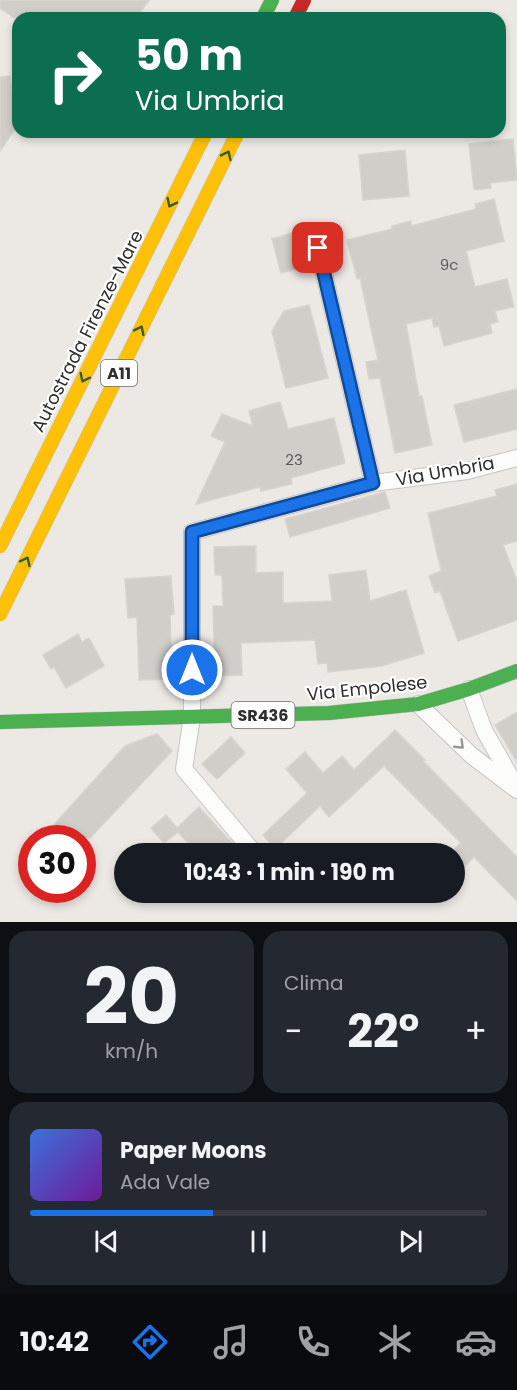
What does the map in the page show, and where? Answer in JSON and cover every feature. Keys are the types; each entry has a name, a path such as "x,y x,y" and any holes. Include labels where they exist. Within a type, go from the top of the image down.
{"main road":[{"name":"Autostrada Firenze-Mare","path":"0,546 203,138"},
{"name":"A11","path":"0,614 235,138"},
{"name":"Via Empolese","path":"0,722 329,713 418,704 469,689 517,671"}],"street":[{"name":"Via Umbria","path":"318,248 373,483"},
{"name":"Via Umbria","path":"192,717 192,532 373,483 467,471 517,458"},
{"path":"469,689 484,730 517,789"},
{"path":"418,704 471,755 517,789"},
{"path":"192,717 184,769 246,843"}],"building":[{"path":"0,0 149,0 140,12 12,12 12,17 0,8"},
{"path":"10,76 12,133 0,151 0,77"},
{"path":"513,139 517,180 490,183 491,188 474,190 469,144"},
{"path":"405,150 409,196 363,200 359,155"},
{"path":"494,199 504,241 466,251 475,287 507,279 514,307 495,311 498,322 490,324 492,333 444,346 439,326 434,327 432,318 406,324 419,396 422,396 432,445 395,453 380,378 369,379 366,362 378,360 360,278 357,279 347,240 392,229 392,226 411,221 411,226 476,209 475,204"},
{"path":"292,233 301,268 281,273 272,239"},
{"path":"309,305 328,378 286,388 272,331 284,311"},
{"path":"517,389 517,429 464,442 454,405"},
{"path":"280,402 288,429 334,418 345,463 291,478 292,484 261,491 260,487 196,504 225,442 211,436 222,414 253,426 249,411"},
{"path":"517,484 517,541 503,545 517,581 517,620 458,641 440,591 435,593 429,576 441,571 428,513 497,496 495,490"},
{"path":"385,492 390,508 290,537 285,519"},
{"path":"256,546 256,573 283,572 283,603 332,601 329,575 366,570 370,601 406,590 424,653 382,666 328,672 327,663 318,664 315,640 241,643 242,675 215,676 213,606 223,606 222,575 215,575 214,547"},
{"path":"171,576 174,614 170,615 172,679 139,680 137,617 128,618 125,579"},
{"path":"78,634 82,642 89,638 104,666 66,688 54,667 51,669 43,655"},
{"path":"517,712 517,762 495,725"},
{"path":"395,730 517,857 517,901 474,857 465,866 465,843 461,843 384,766 329,817 320,806 281,843 270,843 263,835 307,793 286,769 305,752 323,773 342,756 354,770"},
{"path":"157,734 172,751 96,832 96,825 54,825 125,746"},
{"path":"231,737 245,753 217,779 202,764"},
{"path":"199,807 232,843 188,843 178,832 164,843 151,828 166,815 177,828"}],"traffic: fast":[{"path":"266,12 272,0"},
{"path":"0,722 329,713 418,704 469,689 517,671"}],"traffic: slow":[{"path":"0,546 203,138"},
{"path":"0,614 235,138"}],"traffic: jam":[{"path":"298,12 304,0"}],"route":[{"path":"192,670 192,532 373,483 318,248"}]}
